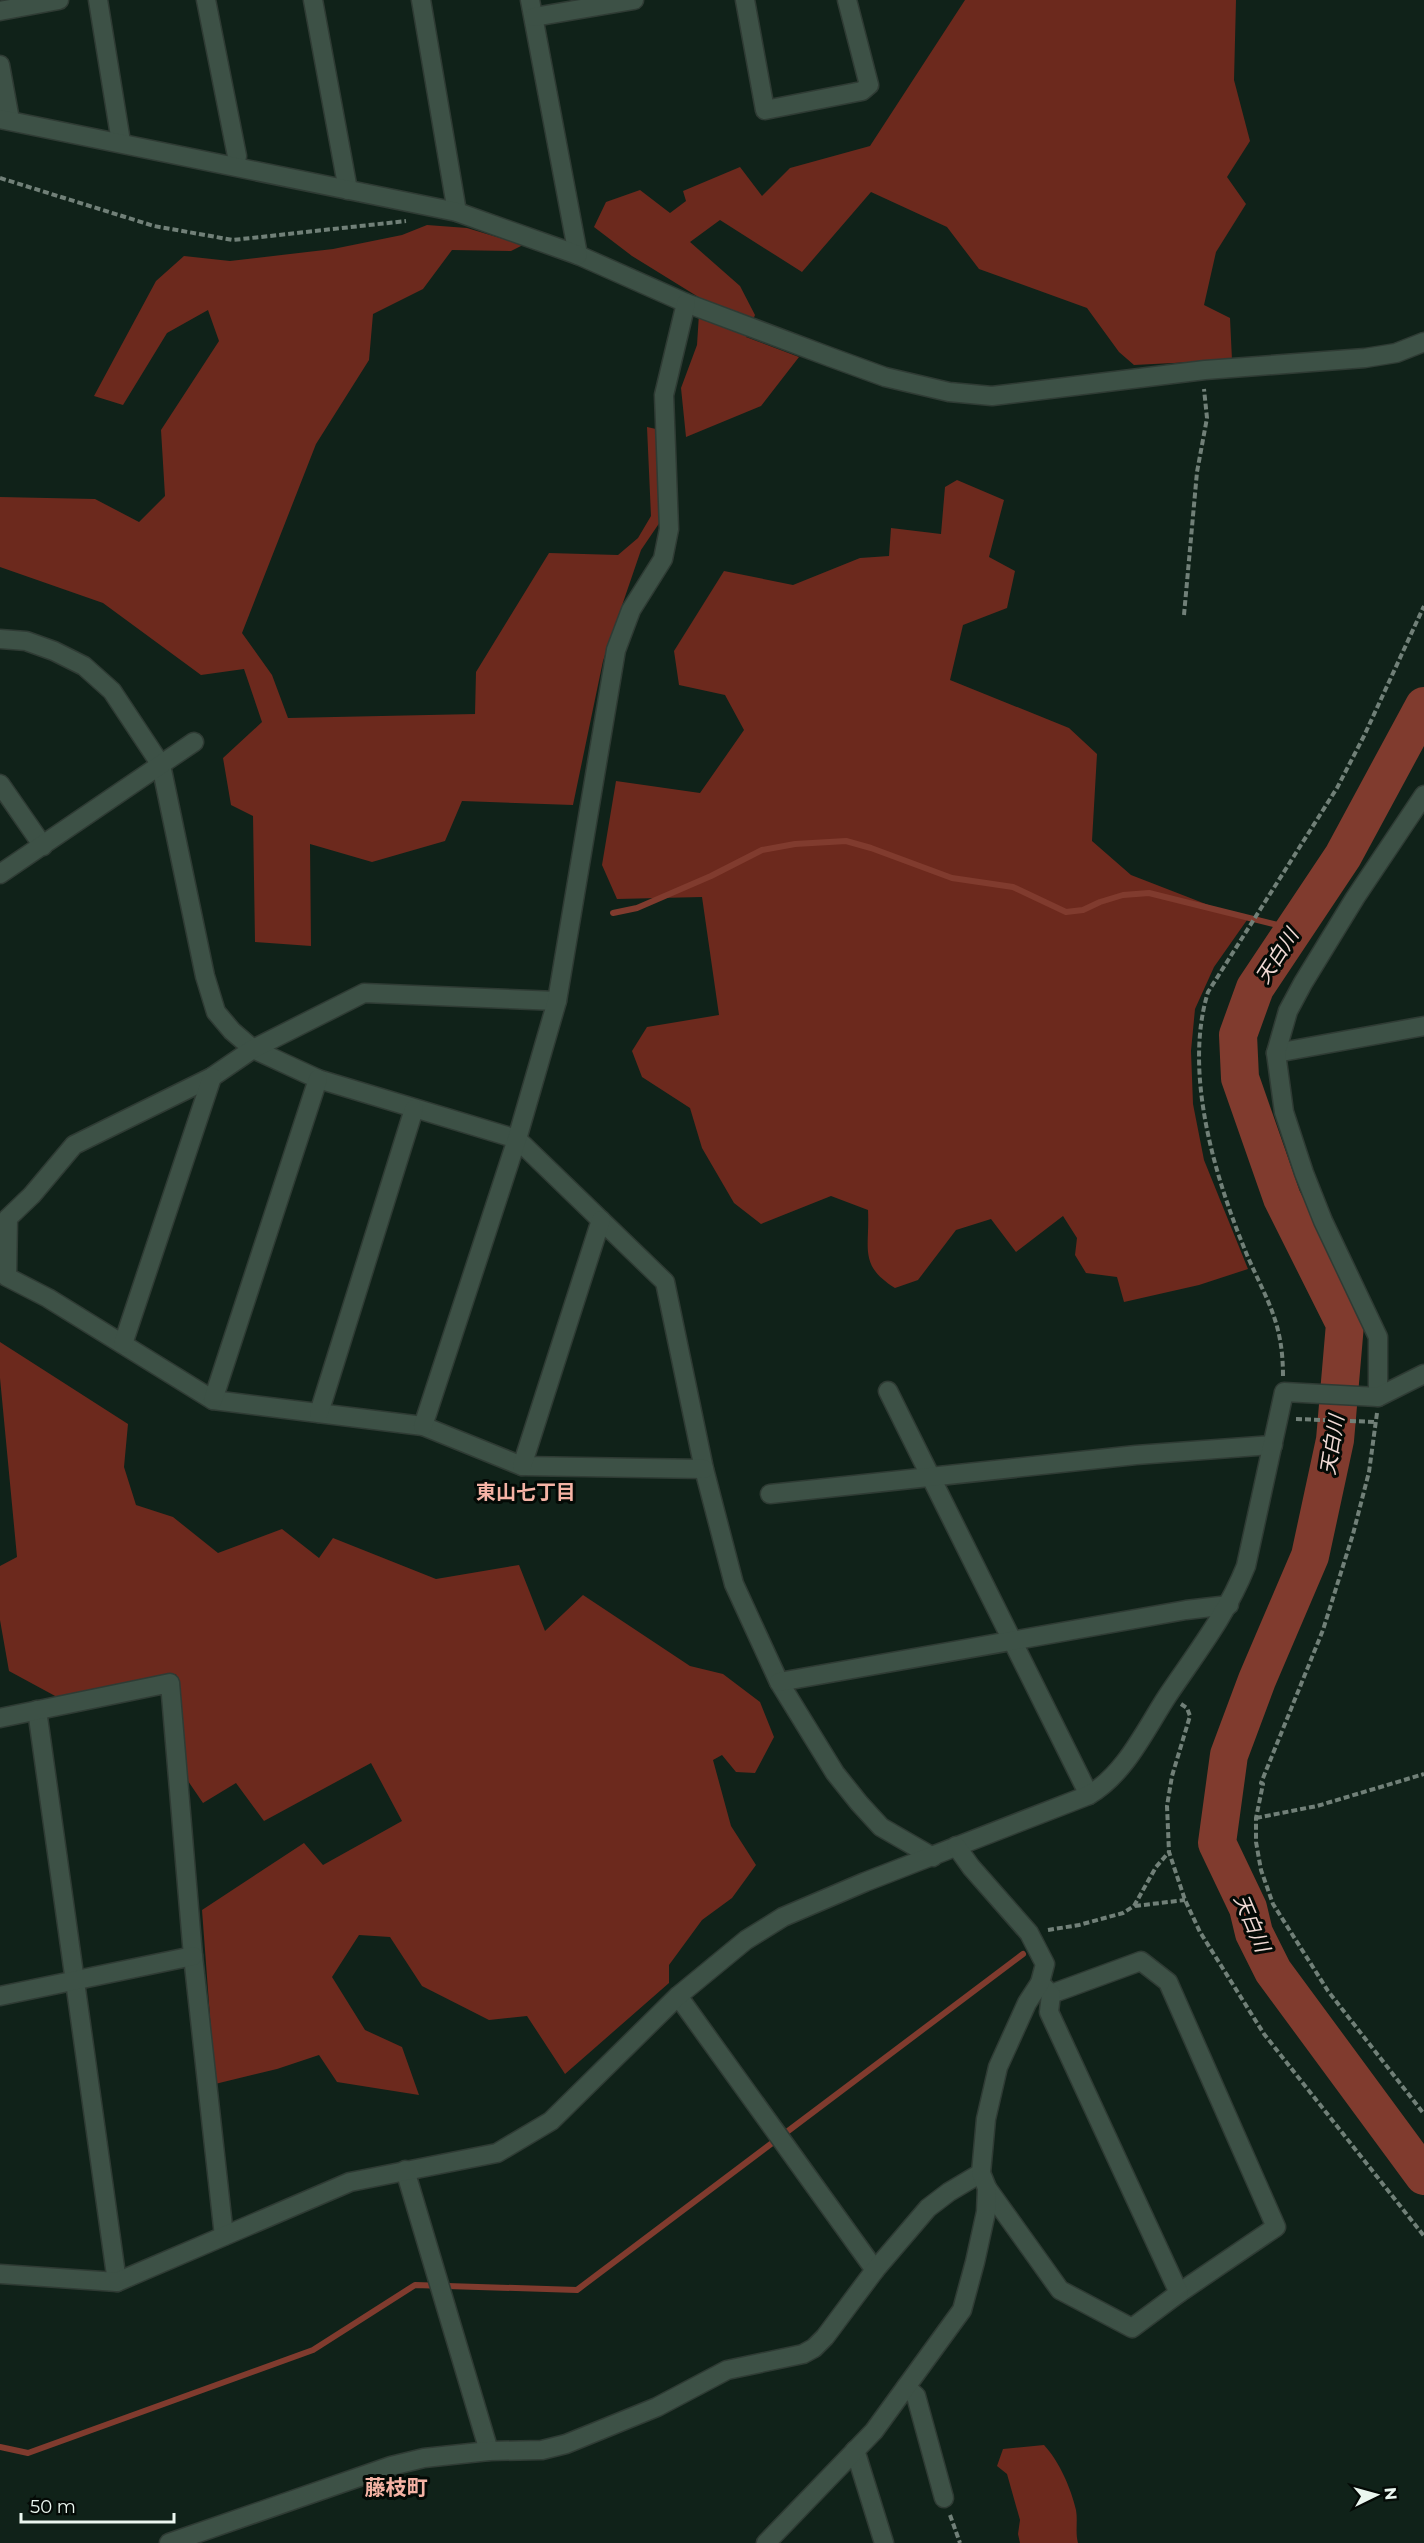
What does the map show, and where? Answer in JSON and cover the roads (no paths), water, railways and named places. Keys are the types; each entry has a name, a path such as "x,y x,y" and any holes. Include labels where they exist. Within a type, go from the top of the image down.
{"street":[{"path":"0,11 59,0"},
{"path":"98,0 121,142"},
{"path":"206,0 237,156 235,166"},
{"path":"313,0 348,190"},
{"path":"421,0 457,212"},
{"path":"578,255 532,9 634,0"},
{"path":"745,0 765,110 862,91 869,85 847,0"},
{"path":"0,65 5,119 457,212 578,255 686,303 885,377 949,392 992,396 1206,370 1365,358 1396,352 1424,342"},
{"path":"423,1426 517,1139 557,1001 616,650 631,610 663,559 669,530 664,395 686,303"},
{"path":"0,639 54,651 84,666 112,691 161,765 205,975 216,1012 231,1031 253,1049 318,1079 517,1139 665,1282 704,1469 734,1584 779,1682 835,1773 859,1803 881,1827 933,1857"},
{"path":"0,874 194,742"},
{"path":"0,784 43,846"},
{"path":"1378,1397 1378,1337 1323,1221 1300,1162 1284,1112 1276,1053 1288,1011 1308,975 1355,898 1424,795"},
{"path":"557,1001 364,993 253,1049 212,1077 74,1144 32,1195 8,1218 7,1277 48,1298 213,1400 423,1426 522,1466 704,1469"},
{"path":"1276,1053 1424,1026"},
{"path":"123,1344 212,1077"},
{"path":"213,1400 318,1079"},
{"path":"319,1413 414,1109"},
{"path":"522,1466 601,1220"},
{"path":"0,2274 117,2282 350,2182 497,2153 550,2121 678,1996 746,1940 783,1917 864,1882 1089,1795 1104,1786 1136,1747 1229,1605 1246,1566 1284,1392 1378,1397 1424,1374"},
{"path":"888,1392 1089,1795"},
{"path":"770,1494 928,1475 1136,1455 1273,1445"},
{"path":"779,1682 1186,1610 1229,1605"},
{"path":"0,1718 170,1683 193,1956 224,2236"},
{"path":"37,1710 117,2282"},
{"path":"956,1846 971,1867 1029,1933 1039,1950 1045,1964 1049,2012 1179,2293"},
{"path":"0,1996 193,1956"},
{"path":"766,2543 874,2432 962,2310 986,2212 984,2181 986,2119 998,2067 1027,2002 1046,1988 1141,1961 1168,1982 1276,2227 1132,2328 1060,2290 984,2181"},
{"path":"678,1996 874,2270"},
{"path":"405,2170 489,2451"},
{"path":"170,2543 391,2466 424,2458 489,2451 542,2450 566,2444 657,2407 728,2370 803,2354 814,2348 825,2337 874,2270 928,2208 950,2192 984,2181"},
{"path":"906,2387 916,2396 944,2498"},
{"path":"855,2450 884,2543"}],"waterway":[{"name":"天白川","path":"1424,706 1343,856 1255,988 1238,1035 1240,1078 1282,1198 1345,1324 1335,1440 1310,1556 1257,1680 1229,1755 1217,1843 1248,1908 1254,1933 1273,1971 1424,2176"},
{"path":"613,913 637,908 711,876 762,850 795,844 846,841 952,878 1013,887 1066,912 1083,910 1123,895 1149,893 1294,929"},
{"path":"0,2447 28,2453 313,2350 415,2285 577,2290 1023,1954"}],"district":[{"name":"東山七丁目","path":"526,1492"},
{"name":"藤枝町","path":"396,2488"}]}
